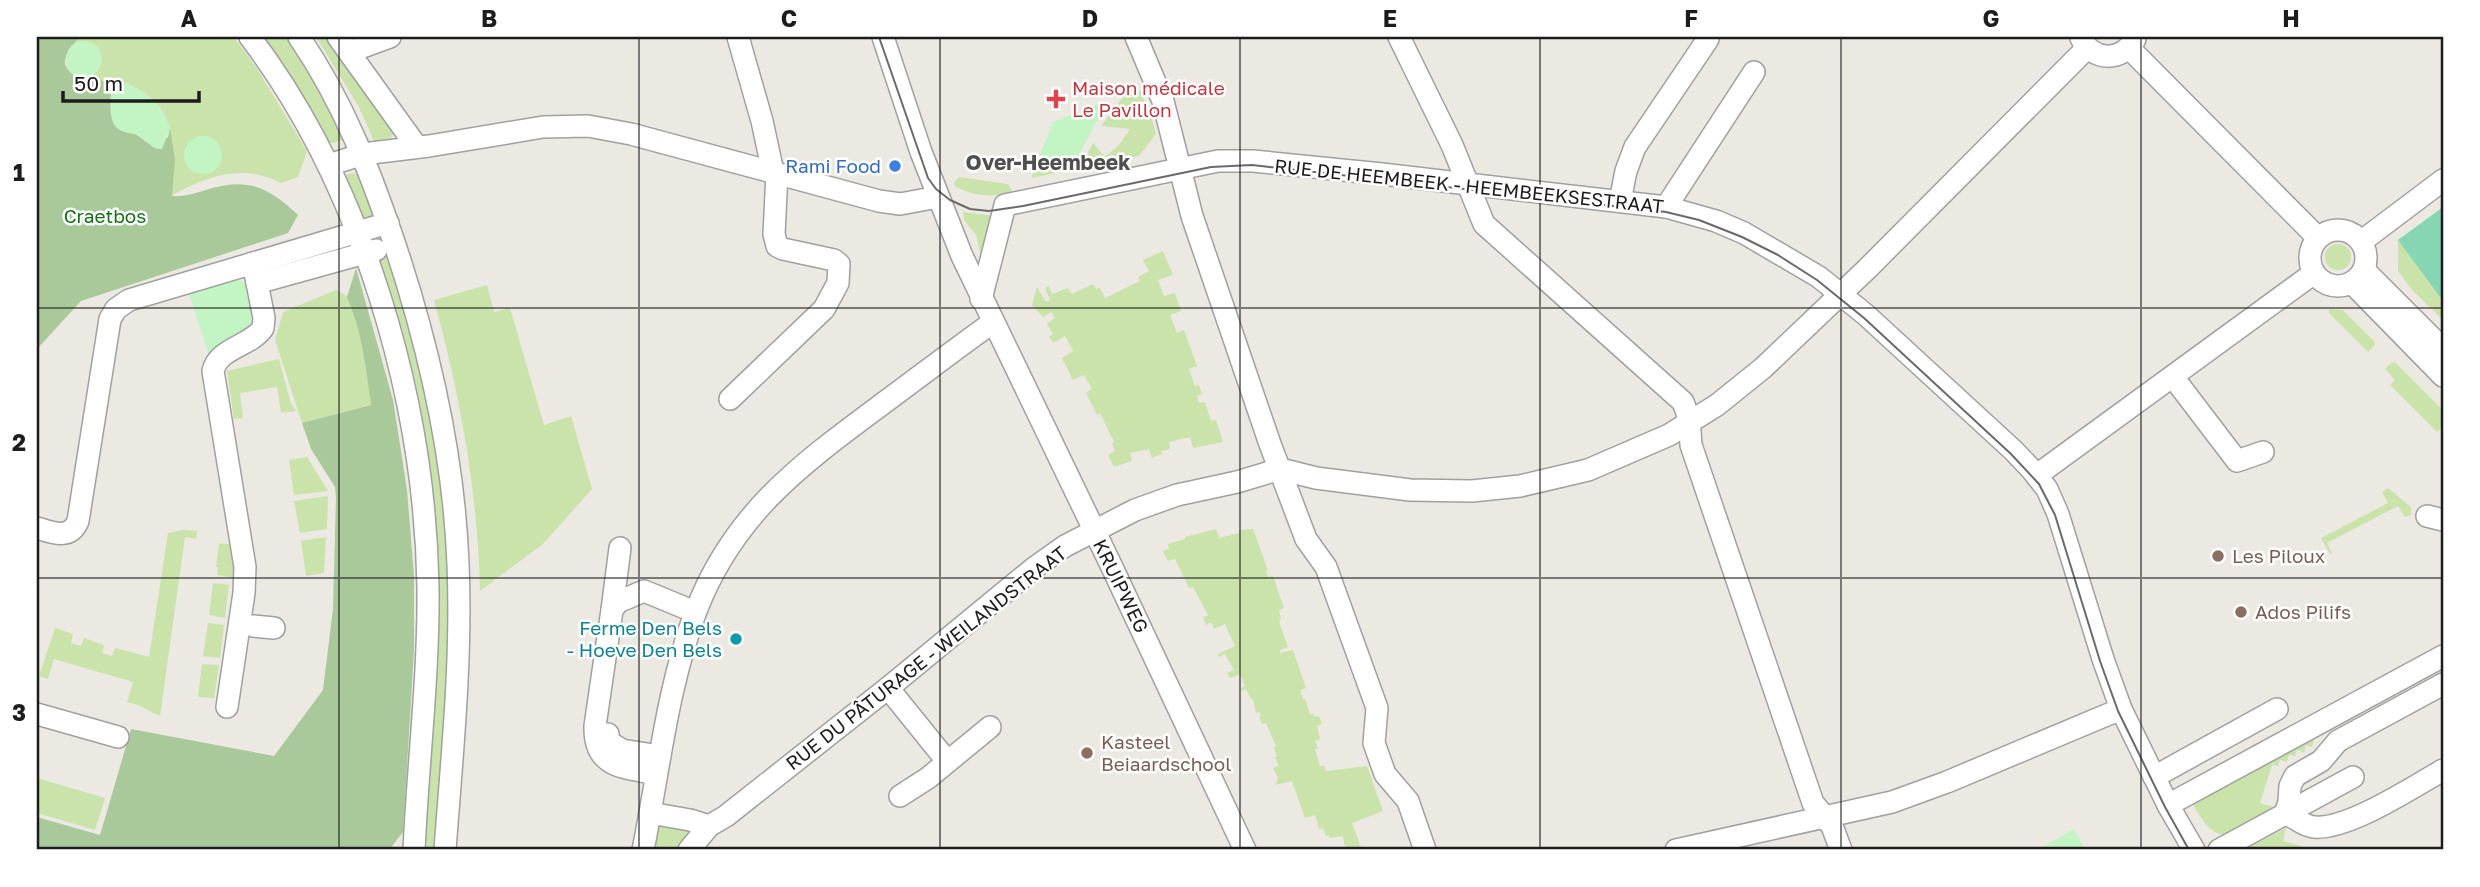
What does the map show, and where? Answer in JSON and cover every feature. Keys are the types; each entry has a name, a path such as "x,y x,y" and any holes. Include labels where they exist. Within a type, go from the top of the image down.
{"street":[{"path":"250,37 290,95 329,165 365,253 390,335 406,403 417,462 427,560 427,655 414,850"},
{"path":"299,37 337,98 363,154 416,312 438,398 450,467 457,533 458,639 445,850"},
{"path":"390,37 344,45 417,147"},
{"path":"730,399 824,309 840,277 839,264 834,260 777,246 774,234 775,173 738,37"},
{"name":"KRUIPWEG","path":"883,37 939,197 981,299 1245,850"},
{"path":"1136,37 1163,101 1192,216 1280,469 1306,539 1326,567 1377,708 1374,743 1385,774 1408,801 1425,850"},
{"path":"1399,37 1452,145 1484,224 1683,402 1688,412 1691,445 1813,803 1832,826 1841,850"},
{"path":"1620,201 1626,171 1635,147 1708,39"},
{"path":"1280,469 1316,478 1410,490 1451,492 1496,489 1588,470 1638,450 1689,423 1740,387 1841,294 2084,42 2098,55 2111,57 2132,43 2318,238"},
{"path":"1666,207 1754,72"},
{"path":"329,165 363,154 543,127 588,126 631,134 869,198 900,204 939,197"},
{"name":"RUE DE HEEMBEEK - HEEMBEEKSESTRAAT","path":"981,299 1005,205 1218,161 1253,161 1666,207 1744,233 1793,260 1841,294 2037,475 2049,492 2058,514 2103,659 2122,709 2168,805 2194,850"},
{"path":"2362,241 2443,180"},
{"path":"255,273 357,232 388,223"},
{"path":"2339,229 2352,232 2362,241 2367,255 2358,276 2341,286 2329,285 2314,273 2310,257 2313,244 2327,232 2339,229"},
{"path":"37,528 66,534 74,530 78,521 110,319 116,309 129,300 365,253 395,244"},
{"path":"227,708 244,593 245,567 213,371 218,359 251,340 263,328 264,318 255,273"},
{"path":"2037,475 2314,273"},
{"path":"2358,276 2443,349"},
{"path":"2358,276 2443,376"},
{"path":"643,850 679,667 695,612 732,539 765,500 821,449 992,323"},
{"path":"2173,377 2237,461 2263,452"},
{"name":"RUE DU PÂTURAGE - WEILANDSTRAAT","path":"689,850 709,826 726,816 888,688 1042,562 1135,510 1164,499 1280,469"},
{"path":"620,548 595,741 601,755 614,765 658,765"},
{"path":"612,610 618,603 644,591 695,612"},
{"path":"253,626 274,628"},
{"path":"2168,805 2443,656"},
{"path":"2285,814 2290,786 2295,776 2321,761 2338,741 2443,684"},
{"path":"888,688 947,761"},
{"path":"1676,850 1909,797 2122,709"},
{"path":"2154,777 2277,709"},
{"path":"37,714 118,737"},
{"path":"900,796 990,727"},
{"path":"608,734 609,742 616,748 658,765"},
{"path":"2285,814 2305,825 2327,826 2368,811 2443,770"},
{"path":"2219,850 2353,777"},
{"path":"650,813 709,826"}],"green space":[{"name":"Craetbos","path":"37,37 79,37 68,52 66,67 77,77 92,76 114,86 111,90 111,111 122,131 133,132 152,146 168,137 170,128 175,160 172,196 236,184 258,187 298,215 288,233 81,301 37,349"},
{"path":"79,37 234,37 256,67 307,151 298,177 281,183 253,174 225,174 171,196 174,172 172,143 163,112 150,97 127,83 114,86 92,76 77,77 68,69 65,57 67,51"},
{"path":"258,37 291,37 347,139 333,143 325,141"},
{"path":"316,37 331,37 395,130 391,138 374,141 359,107"},
{"path":"84,41 97,46 102,59 97,72 84,77 71,72 66,59 71,46"},
{"path":"127,83 148,96 167,120 170,128 162,149 154,148 144,139 122,131 114,124 111,90 114,86"},
{"path":"1138,87 1156,134 1139,156 1080,168 1093,143 1105,157 1119,145 1130,129 1101,126 1127,92"},
{"path":"1105,101 1078,157 1057,158 1032,175 1053,122"},
{"path":"203,136 217,141 222,155 217,169 203,174 189,169 184,155 189,141"},
{"path":"1068,155 1078,157 1071,170 1032,178 1032,175 1051,159"},
{"path":"359,173 379,216 363,226 343,177"},
{"path":"959,177 1008,184 1013,193 990,195 969,192 955,186 954,183"},
{"path":"2443,207 2443,301 2398,240"},
{"path":"963,212 996,216 982,260 976,235 964,220"},
{"path":"2402,237 2443,293 2443,320 2412,290 2398,271 2398,240"},
{"path":"2338,244 2347,248 2351,257 2347,266 2338,270 2329,266 2325,257 2329,248"},
{"path":"388,251 433,411 452,576 439,850 421,850 434,629 375,255"},
{"path":"1163,251 1173,275 1158,280 1164,296 1175,293 1181,311 1170,315 1177,333 1184,330 1197,366 1189,369 1195,386 1199,385 1202,394 1197,396 1199,403 1205,402 1211,421 1216,420 1223,442 1193,448 1190,437 1169,442 1170,449 1161,451 1162,454 1152,458 1149,449 1130,453 1132,461 1114,467 1108,455 1115,451 1112,444 1114,442 1100,413 1097,415 1086,393 1092,389 1084,375 1073,380 1062,358 1073,351 1065,336 1053,343 1049,337 1053,334 1047,324 1055,318 1051,312 1043,317 1032,305 1037,287 1046,302 1050,300 1045,288 1049,286 1052,294 1068,288 1072,294 1093,284 1096,289 1100,288 1105,298 1140,281 1138,277 1149,271 1143,260"},
{"path":"356,268 393,400 407,490 414,576 414,651 403,832 389,850 37,850 37,817 100,835 131,729 274,756 323,690 333,609 336,497 335,487 311,449 302,423 371,405 360,336 347,297"},
{"path":"237,278 247,285 254,319 252,328 209,355 187,288"},
{"path":"487,285 494,312 510,308 544,425 571,416 592,489 543,544 480,591 476,517 466,444 434,300"},
{"path":"336,290 346,296 356,316 371,405 302,423 275,340 283,312"},
{"path":"2329,309 2343,310 2375,345 2368,352 2329,313"},
{"path":"279,359 291,404 296,411 281,413 277,387 240,393 243,418 234,419 227,371"},
{"path":"2395,362 2443,410 2443,426 2437,432 2390,385 2395,380 2385,369"},
{"path":"307,457 328,491 294,495 289,460"},
{"path":"2388,488 2411,507 2411,515 2405,517 2398,506 2327,543 2332,553 2330,554 2321,538 2388,503 2382,492"},
{"path":"328,496 327,529 300,533 294,501"},
{"path":"1216,529 1219,538 1239,533 1239,530 1253,529 1268,577 1273,576 1284,608 1279,610 1279,622 1288,647 1280,650 1280,653 1293,650 1306,688 1300,690 1303,699 1310,714 1319,716 1322,724 1317,726 1320,739 1315,741 1320,766 1324,766 1326,771 1367,766 1383,811 1352,823 1362,850 1338,850 1345,848 1343,836 1330,838 1329,835 1326,836 1323,828 1319,829 1315,815 1305,818 1292,781 1275,785 1278,778 1273,768 1279,766 1275,758 1276,746 1266,723 1262,724 1261,715 1256,713 1253,699 1246,689 1242,691 1241,688 1245,686 1240,674 1230,678 1227,673 1234,670 1225,654 1219,657 1218,654 1235,646 1225,624 1214,629 1211,622 1206,625 1203,618 1208,615 1193,587 1189,588 1175,559 1168,561 1163,551 1169,549 1168,544"},
{"path":"197,531 196,539 185,537 160,716 127,702 133,682 54,659 48,679 39,676 55,628 73,634 71,643 81,646 84,638 104,645 102,653 112,656 115,648 149,657 168,533"},
{"path":"326,537 324,573 306,576 301,541"},
{"path":"219,543 235,545 240,579 217,575"},
{"path":"213,583 229,585 225,618 209,615"},
{"path":"208,623 224,625 220,658 203,656"},
{"path":"2443,662 2443,670 2314,739 2312,747 2306,745 2304,752 2297,750 2295,756 2289,755 2287,762 2280,760 2278,766 2272,765 2260,803 2273,807 2271,810 2223,835 2208,826 2191,801"},
{"path":"202,664 219,665 214,698 198,697"},
{"path":"37,778 105,798 95,830 37,813"},
{"path":"662,825 686,828 690,833 679,850 651,850 656,829"},
{"path":"2286,828 2283,841 2316,850 2244,850"},
{"path":"2074,829 2085,850 2037,850"}],"tram line":[{"path":"879,37 928,178 936,189 950,200 970,209 989,211 1023,206 1211,167 1252,165 1666,212 1699,220 1778,255 1817,280 1864,318 2011,454 2039,484 2055,515 2118,711 2189,850"}],"place":[{"name":"Maison médicale Le Pavillon","path":"1056,99"},
{"name":"Rami Food","path":"895,166"},
{"name":"Les Piloux","path":"2218,556"},
{"name":"Ados Pilifs","path":"2241,612"},
{"name":"Ferme Den Bels - Hoeve Den Bels","path":"736,639"},
{"name":"Kasteel Beiaardschool","path":"1087,753"}],"district":[{"name":"Over-Heembeek","path":"1048,163"}]}
